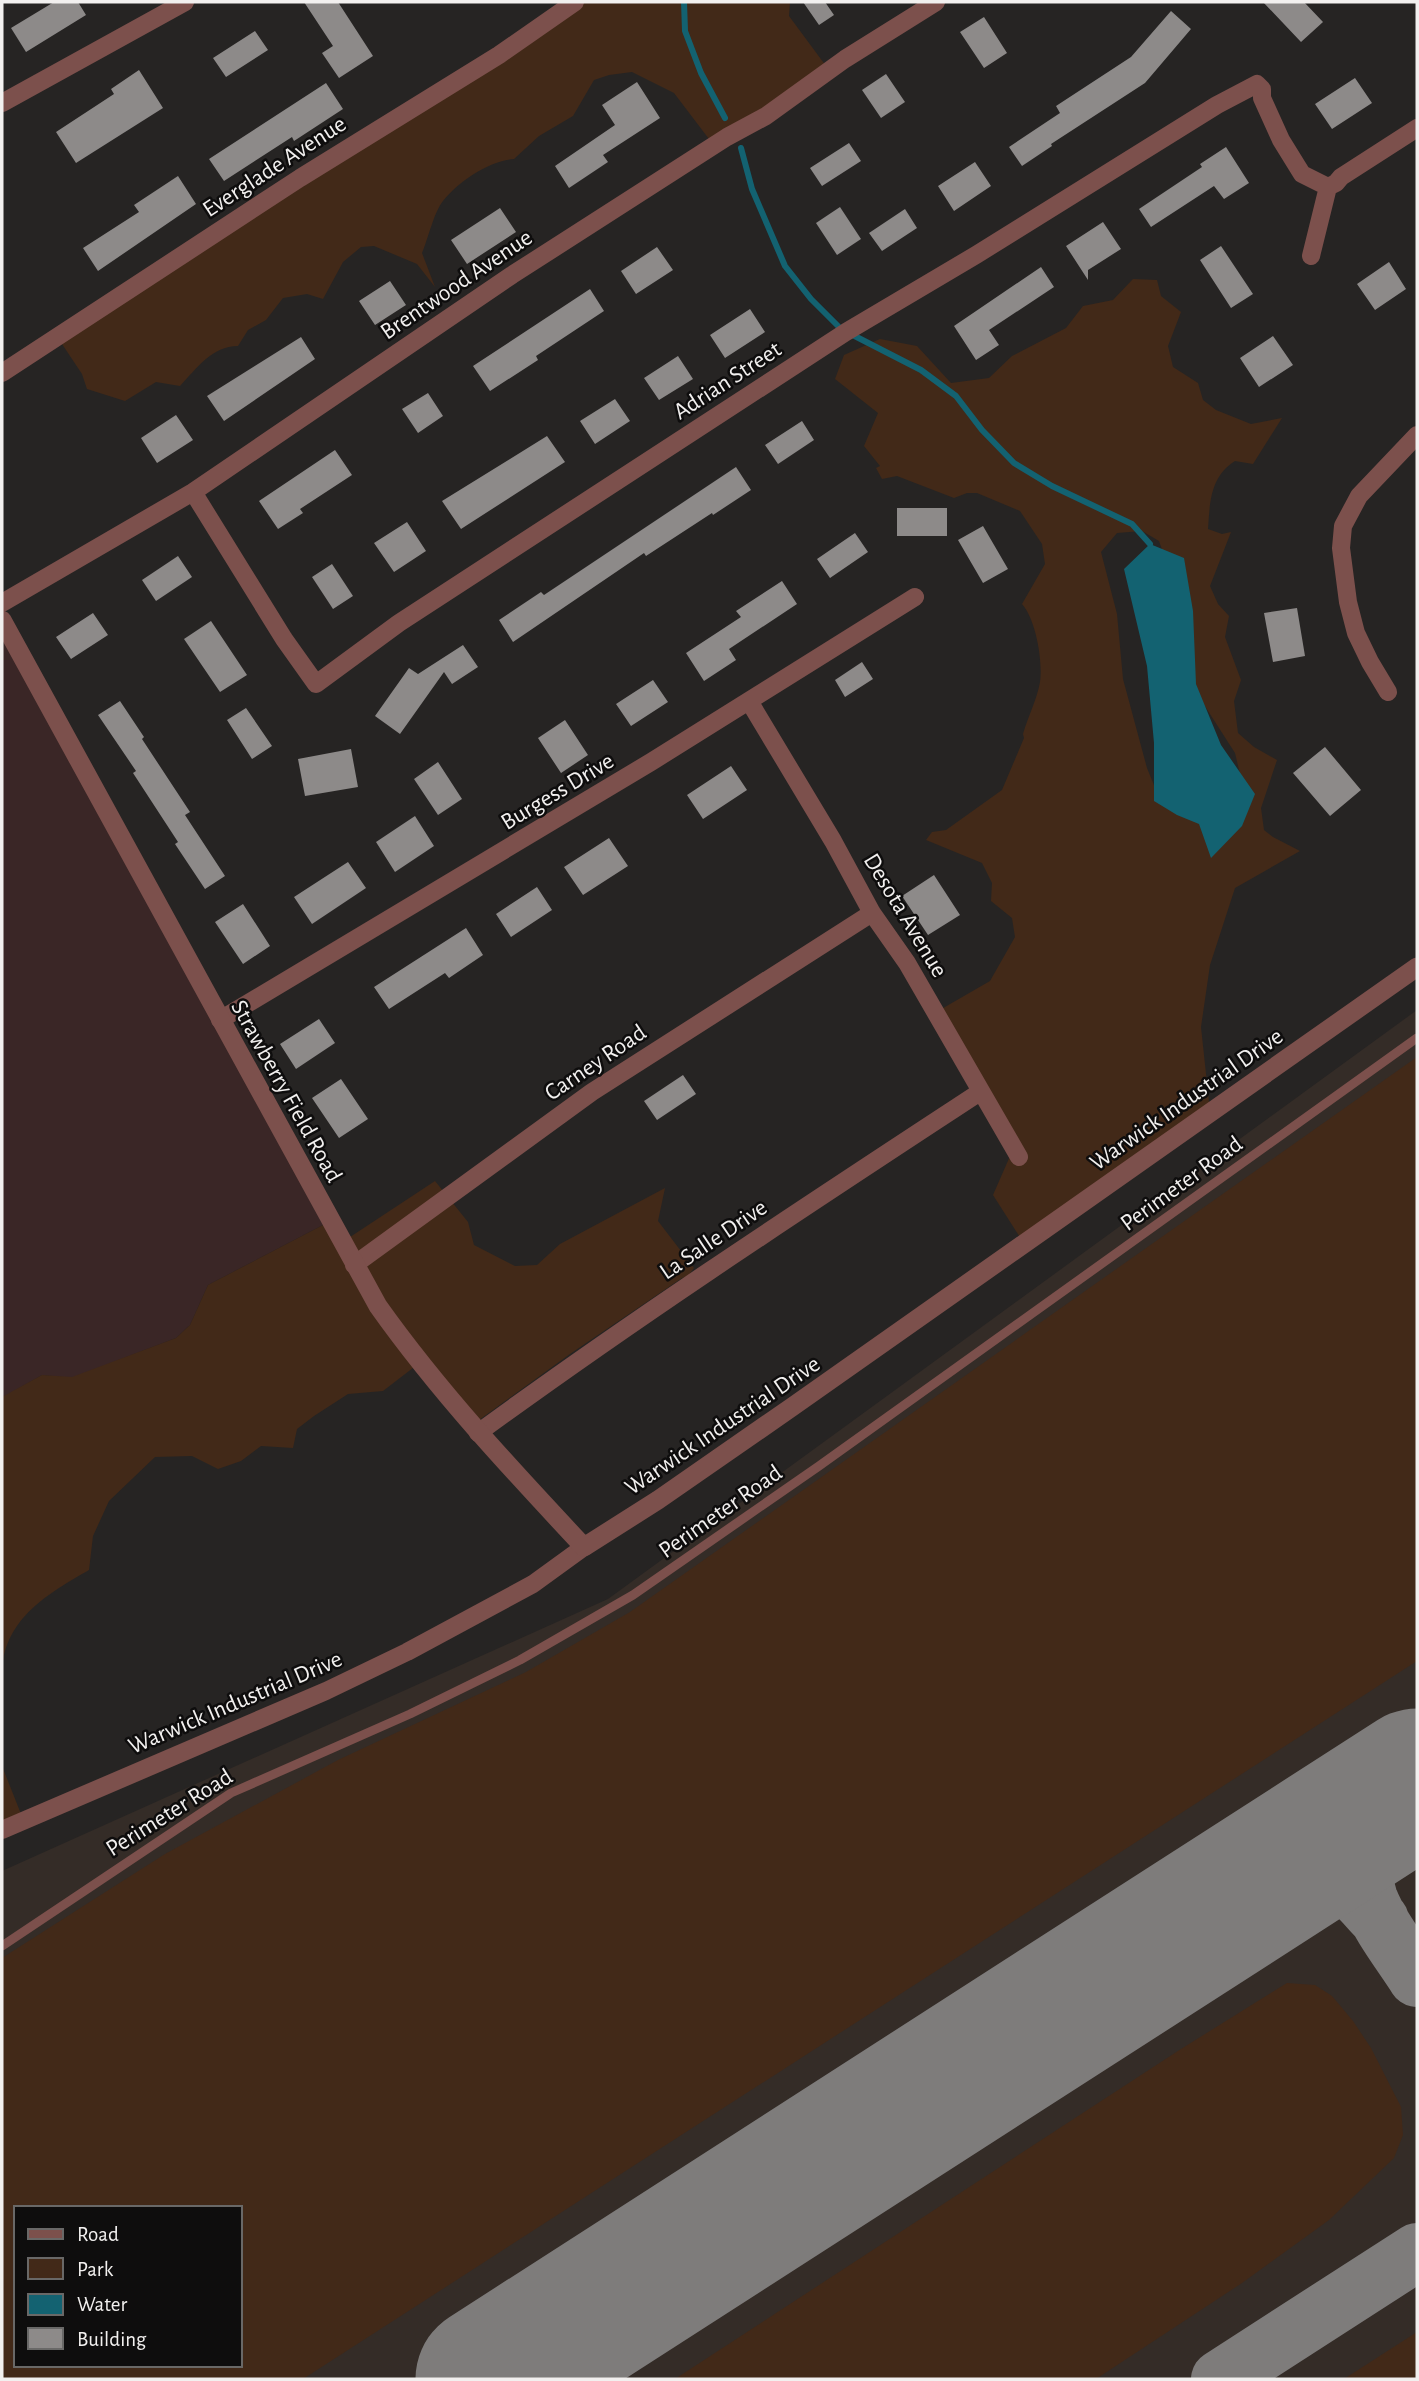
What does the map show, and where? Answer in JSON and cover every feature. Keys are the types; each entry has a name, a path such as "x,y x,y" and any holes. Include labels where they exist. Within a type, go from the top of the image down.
{"street":[{"path":"2,103 185,2"},
{"name":"Everglade Avenue","path":"2,373 300,178 499,55 575,2"},
{"name":"Brentwood Avenue","path":"2,603 193,492 512,275 727,137 766,116 845,59 936,2"},
{"name":"Adrian Street","path":"193,492 316,684 399,623 846,332 976,255 1217,105 1257,84 1262,89 1262,98 1281,140 1302,174 1328,187"},
{"path":"1311,256 1328,187 1417,128"},
{"path":"1388,692 1356,633 1348,603 1341,548 1343,526 1359,496 1417,435"},
{"name":"Burgess Drive","path":"220,1020 524,839 915,597"},
{"name":"Strawberry Field Road","path":"2,620 378,1306 478,1433 584,1547"},
{"name":"Desota Avenue","path":"749,701 873,913 906,962 1018,1157"},
{"name":"Carney Road","path":"354,1265 592,1092 873,913"},
{"name":"Warwick Industrial Drive","path":"2,1830 326,1691 407,1652 533,1584 793,1408 1417,967"},
{"name":"La Salle Drive","path":"478,1433 610,1338 771,1228 980,1092"}],"lane":[{"name":"Perimeter Road","path":"2,1946 230,1793 410,1714 520,1660 633,1594 819,1466 1417,1038"}],"shaded area":[{"path":"2,625 323,1225 208,1285 190,1325 176,1338 72,1378 42,1375 2,1398"},
{"path":"1417,1010 1417,2379 2,2379 2,1871 608,1599"}],"green space":[{"path":"577,2 790,2 789,16 826,66 712,143 674,93 632,72 594,80 573,116 539,136 514,159 475,173 443,201 422,253 435,287 417,264 374,246 361,247 343,262 323,299 307,294 283,298 266,320 248,330 238,346 213,354 180,386 156,382 125,401 87,389 82,374 58,338"},
{"path":"1133,279 1157,280 1161,296 1181,312 1168,346 1173,367 1198,383 1203,400 1216,410 1251,424 1282,418 1253,464 1235,461 1216,482 1208,529 1222,534 1231,532 1210,586 1218,604 1229,616 1225,637 1241,680 1234,701 1238,733 1254,747 1277,760 1261,808 1264,830 1300,851 1235,888 1210,965 1201,1027 1210,1111 1023,1242 993,1195 1014,1147 938,1011 990,981 1015,937 1012,918 991,901 992,883 982,863 926,840 932,832 946,830 1002,790 1024,738 1041,673 1035,630 1022,604 1045,564 1042,544 1020,511 977,493 967,493 954,498 897,476 882,479 876,468 880,466 864,446 878,413 835,379 844,355 880,339 917,346 951,383 989,378 1012,356 1066,328 1083,306 1113,300","holes":["1142,531 1159,541 1176,589 1197,689 1201,700 1235,753 1240,774 1160,800 1147,768 1123,679 1117,614 1101,552 1117,533"]},
{"path":"1417,1057 1417,1661 303,2379 2,2379 2,1958 165,1854 338,1760 526,1672 630,1612"},
{"path":"435,1181 468,1222 474,1245 515,1266 537,1265 560,1244 665,1188 658,1221 694,1268 688,1276 570,1354 475,1423 422,1361 383,1391 348,1394 314,1416 297,1429 293,1448 261,1446 241,1461 218,1469 192,1456 155,1457 109,1501 93,1536 89,1570 45,1598 20,1622 5,1652 2,1670 2,1397 42,1375 72,1377 176,1338 190,1325 208,1285 323,1225 344,1241"},
{"path":"2,1766 23,1819 2,1829"},
{"path":"1287,1983 1315,1985 1332,1996 1371,2048 1401,2107 1403,2135 1394,2158 1329,2220 1242,2283 1096,2379 675,2379 1181,2049"},
{"path":"1417,2332 1417,2379 1344,2379"}],"water":[{"path":"1150,544 1184,558 1193,611 1196,684 1221,745 1255,794 1242,826 1211,858 1199,824 1154,801 1154,743 1147,666 1124,569"}],"building":[{"path":"54,2 78,2 86,15 26,52 11,28"},
{"path":"304,2 338,2 373,56 339,78 322,53 333,46"},
{"path":"803,2 825,2 834,15 819,25"},
{"path":"1263,2 1304,2 1323,22 1301,42"},
{"path":"1171,11 1191,29 1145,83 1022,166 1009,147 1060,113 1056,106 1131,57"},
{"path":"984,17 1007,53 984,68 960,32"},
{"path":"255,31 268,50 226,77 213,58"},
{"path":"139,70 163,108 76,163 56,132 114,94 111,89"},
{"path":"886,74 905,102 881,118 862,90"},
{"path":"1355,78 1372,103 1332,129 1315,104"},
{"path":"637,82 660,118 603,155 608,162 569,188 555,166 615,125 602,105"},
{"path":"326,83 343,109 294,141 292,137 224,181 209,159"},
{"path":"849,143 861,161 822,186 810,168"},
{"path":"1226,147 1249,183 1224,199 1214,186 1151,227 1139,209 1202,167 1200,164"},
{"path":"975,162 991,186 954,211 938,186"},
{"path":"178,176 196,204 98,271 83,248 139,212 134,205"},
{"path":"840,207 861,239 837,255 816,223"},
{"path":"500,208 516,232 467,264 451,240"},
{"path":"905,209 917,228 882,251 869,233"},
{"path":"1103,222 1121,249 1088,270 1088,280 1066,246"},
{"path":"1221,246 1253,294 1231,308 1200,260"},
{"path":"657,247 673,270 636,294 621,271"},
{"path":"1389,262 1406,289 1375,310 1357,284"},
{"path":"1041,267 1054,287 989,330 999,345 976,360 954,326"},
{"path":"390,281 406,305 375,325 359,301"},
{"path":"590,289 604,311 536,356 538,360 490,391 473,366"},
{"path":"750,309 765,332 725,358 710,335"},
{"path":"1273,336 1293,365 1259,387 1240,358"},
{"path":"301,337 315,359 224,421 207,396"},
{"path":"678,356 693,379 659,400 644,378"},
{"path":"428,393 443,416 418,433 402,409"},
{"path":"615,399 630,421 595,444 580,421"},
{"path":"176,415 193,440 157,463 141,438"},
{"path":"802,421 814,440 778,464 765,445"},
{"path":"547,436 565,462 461,529 442,501"},
{"path":"335,450 352,475 300,509 303,513 278,529 259,501"},
{"path":"736,467 751,490 646,556 644,553 513,642 499,620 541,592 544,595"},
{"path":"897,508 947,508 947,536 897,536"},
{"path":"407,522 426,551 394,572 374,543"},
{"path":"983,526 1008,569 983,583 958,540"},
{"path":"855,533 868,552 830,578 817,559"},
{"path":"178,556 192,577 156,601 142,580"},
{"path":"332,564 353,596 333,609 312,577"},
{"path":"782,581 797,604 729,649 736,660 704,681 686,653 741,617 736,611"},
{"path":"1297,608 1305,656 1273,662 1264,613"},
{"path":"93,613 108,635 71,659 56,637"},
{"path":"211,621 247,675 220,692 184,639"},
{"path":"463,645 478,667 452,684 444,672 400,734 375,716 409,668 418,674"},
{"path":"862,662 873,679 845,697 835,680"},
{"path":"653,680 668,702 631,726 616,704"},
{"path":"120,701 190,812 185,815 225,876 205,889 133,773 136,771 98,715"},
{"path":"246,708 272,746 252,759 227,720"},
{"path":"565,720 588,755 561,773 538,738"},
{"path":"1325,747 1361,790 1330,816 1293,773"},
{"path":"351,749 358,787 305,796 298,759"},
{"path":"438,762 462,799 438,815 414,779"},
{"path":"731,766 747,790 703,819 687,795"},
{"path":"415,816 434,846 395,872 376,842"},
{"path":"609,838 628,866 583,895 564,867"},
{"path":"348,862 366,888 312,924 294,897"},
{"path":"934,875 960,915 928,935 902,896"},
{"path":"537,887 552,910 511,937 496,914"},
{"path":"243,904 270,946 243,964 215,922"},
{"path":"466,928 483,955 449,978 445,973 389,1009 374,987"},
{"path":"319,1019 335,1043 296,1069 280,1044"},
{"path":"683,1075 696,1094 657,1120 644,1101"},
{"path":"341,1079 368,1119 339,1138 312,1098"}],"waterway":[{"path":"684,2 685,31 701,73 725,118"},
{"path":"741,148 752,189 785,266 811,299 841,329 921,370 956,396 982,430 1014,463 1052,486 1132,524 1150,544"}],"taxiway":[{"path":"1408,1788 1388,1811 1372,1838 1367,1853 1365,1883 1379,1920 1417,1978"},
{"path":"1240,1896 1283,1882 1310,1879 1324,1881 1352,1892 1380,1920"},
{"path":"1220,2379 1417,2252"}],"runway":[{"path":"489,2379 1417,1782"}]}
